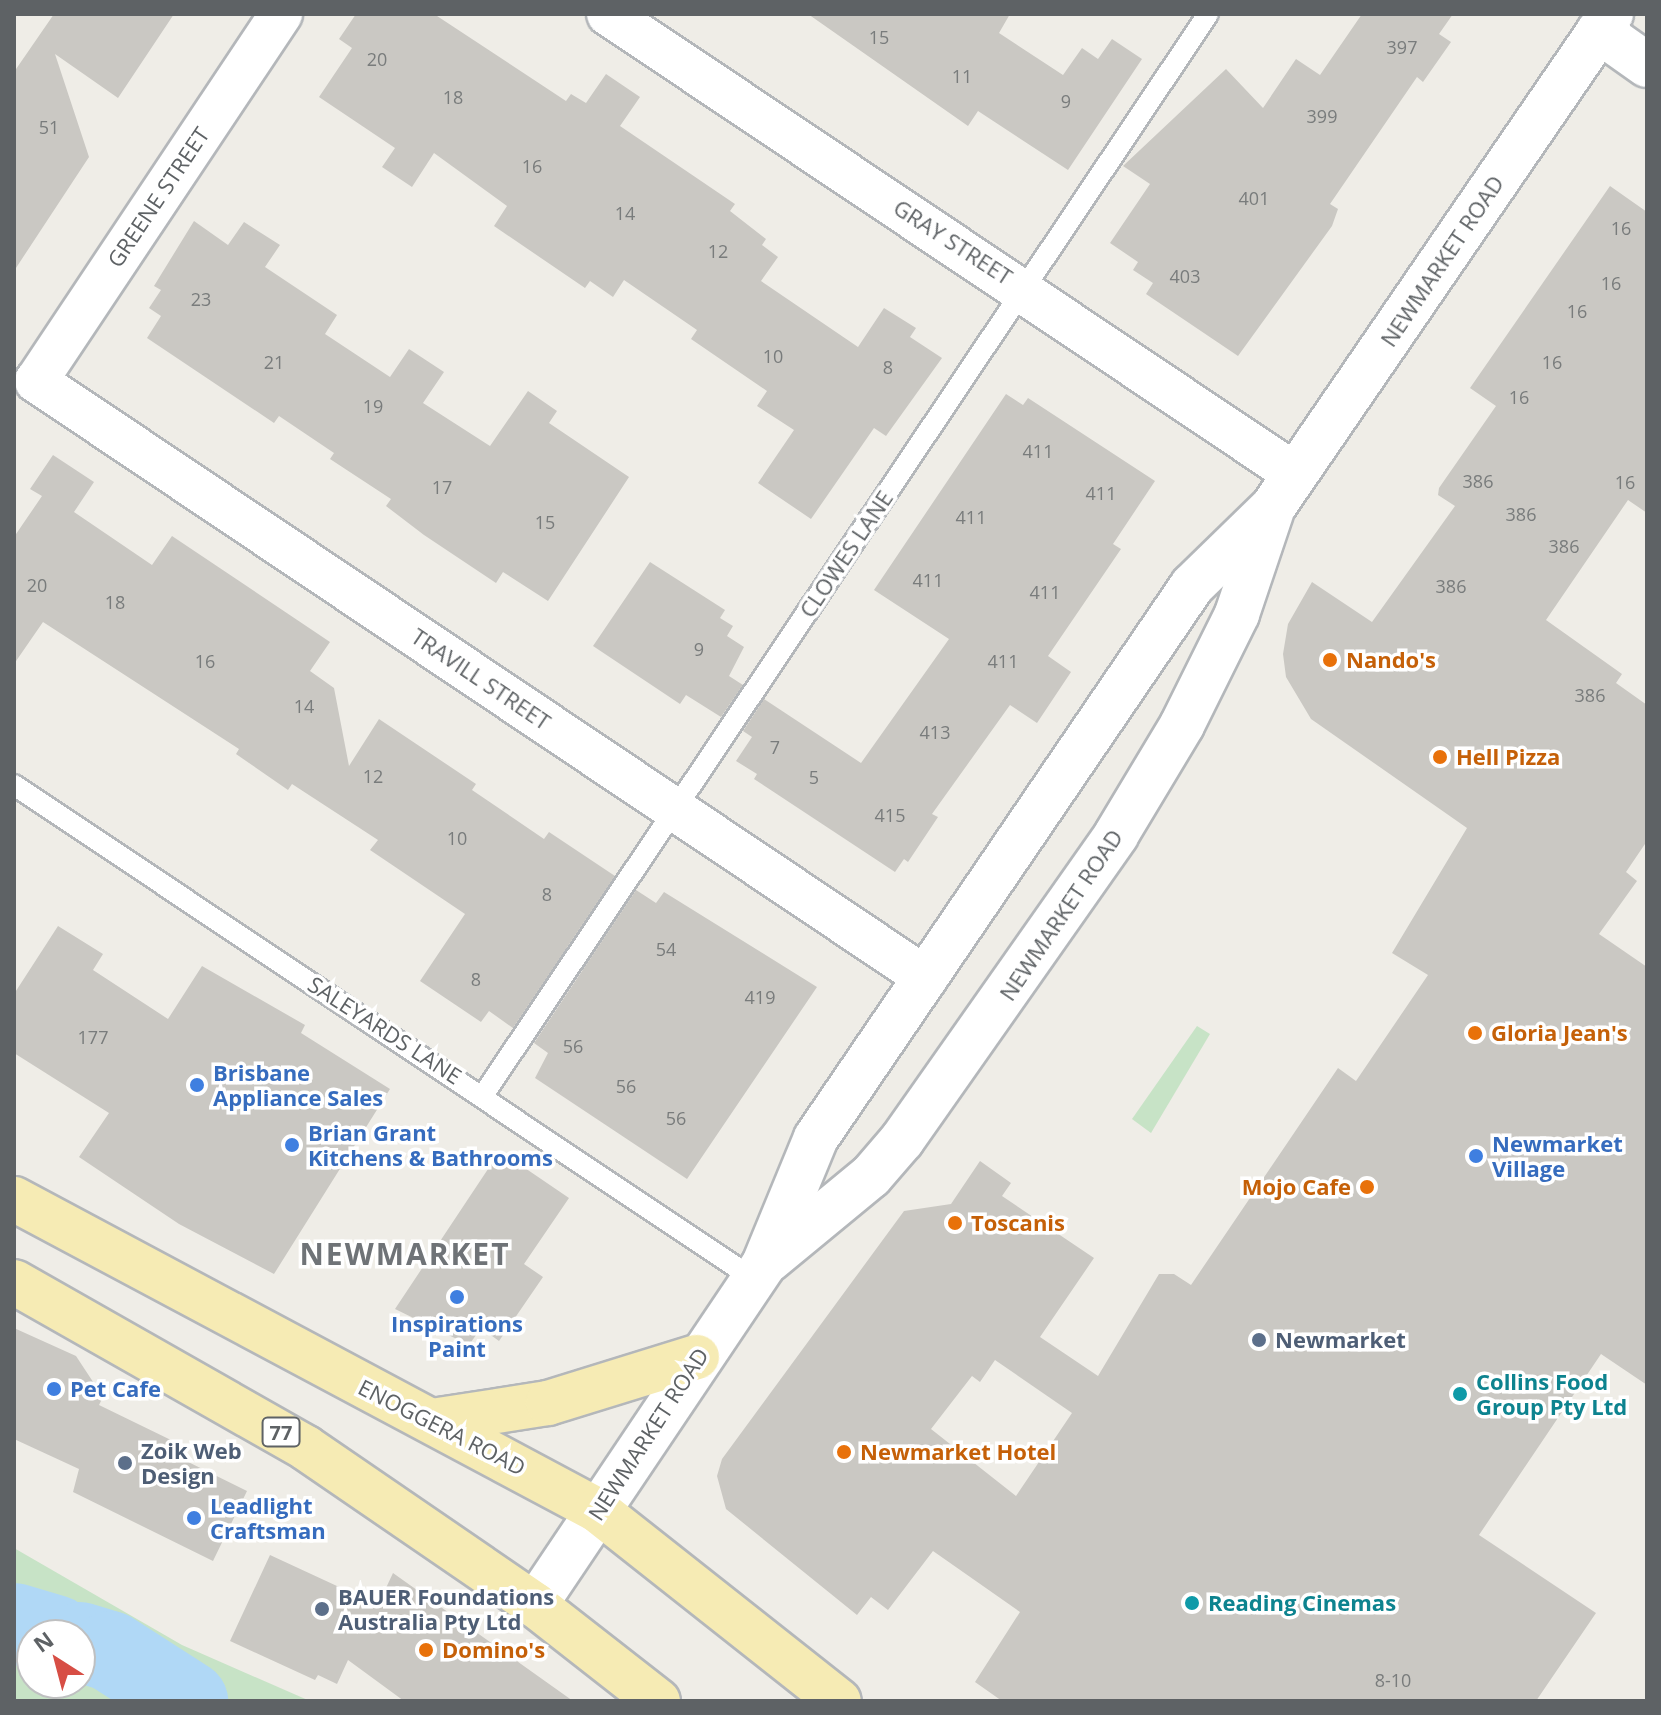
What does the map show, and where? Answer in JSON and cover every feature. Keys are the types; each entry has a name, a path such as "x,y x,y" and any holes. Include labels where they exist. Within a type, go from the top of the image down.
{"main road":[{"path":"1605,22 1647,65"},
{"name":"NEWMARKET ROAD","path":"535,1605 697,1357 759,1272 816,1138 1192,586 1284,491 1605,22"},
{"name":"NEWMARKET ROAD","path":"759,1272 871,1176 902,1140 1116,835 1182,725 1237,614 1284,491"},
{"name":"ENOGGERA ROAD","path":"14,1199 597,1510 839,1701"},
{"name":"77","path":"14,1282 253,1415 535,1605 658,1701"},
{"path":"432,1421 555,1401 697,1357"}],"street":[{"name":"GREENE STREET","path":"36,381 281,14"},
{"name":"GRAY STREET","path":"608,14 1023,289 1284,491"},
{"name":"TRAVILL STREET","path":"36,381 926,978"}],"lane":[{"name":"CLOWES LANE","path":"484,1094 1208,14"},
{"name":"SALEYARDS LANE","path":"14,785 759,1272"}],"green space":[{"path":"1197,1026 1210,1034 1151,1133 1132,1119"},
{"path":"14,1548 182,1645 310,1701 14,1701"}],"building":[{"path":"54,14 174,14 118,98 55,54 89,157 14,271 14,72"},
{"path":"356,14 434,14 566,101 571,94 586,103 606,74 640,97 620,126 735,204 730,211 766,239 762,245 778,257 761,281 858,347 884,308 916,328 910,337 942,358 886,436 874,428 811,519 758,483 794,430 757,406 767,391 691,339 697,330 624,280 613,297 590,281 585,288 494,226 507,206 434,153 412,187 382,167 395,148 319,97 352,48 339,39"},
{"path":"808,14 1010,14 999,33 1063,75 1082,48 1098,59 1112,39 1142,59 1068,170 978,111 968,126"},
{"path":"1362,14 1453,14 1439,34 1451,42 1423,82 1417,77 1330,204 1338,209 1332,226 1238,356 1146,294 1153,283 1133,270 1138,262 1110,243 1150,184 1123,166 1226,69 1263,108 1296,59 1320,75"},
{"path":"1610,186 1647,212 1647,513 1628,500 1546,620 1622,674 1616,683 1647,705 1647,841 1626,872 1637,881 1599,934 1647,967 1647,1385 1601,1354 1479,1535 1596,1613 1536,1701 1002,1701 975,1682 1020,1612 933,1551 888,1610 871,1597 857,1615 726,1509 717,1476 722,1459 904,1211 951,1204 980,1161 1011,1183 1002,1196 1094,1258 1040,1337 1098,1376 1159,1274 1174,1274 1191,1285 1338,1068 1356,1081 1428,975 1392,953 1467,828 1311,719 1286,677 1283,654 1288,624 1312,582 1372,622 1455,506 1438,495 1439,488 1496,406 1470,388","holes":["995,1360 1072,1413 1016,1496 931,1429 972,1376 980,1382"]},
{"path":"194,221 228,245 244,222 280,245 265,267 337,315 325,334 390,377 409,349 444,372 423,403 490,446 528,391 557,411 549,423 629,477 548,601 503,572 496,583 386,506 391,499 330,459 334,453 279,416 274,423 147,338 161,316 149,308 161,290 154,286"},
{"path":"1006,394 1023,405 1028,398 1155,481 1113,544 1121,549 1048,656 1071,672 1037,723 1010,705 932,814 938,817 908,862 904,859 895,872 754,779 757,774 736,761 752,737 743,731 764,699 861,763 949,639 874,590"},
{"path":"53,455 94,482 74,512 152,565 172,536 330,642 310,671 334,688 349,766 379,719 476,784 472,790 544,839 549,832 615,876 513,1028 489,1011 481,1022 420,981 465,914 370,850 378,840 292,784 288,790 236,754 239,749 43,622 14,664 14,537 42,496 30,489"},
{"path":"650,562 725,610 720,618 733,626 727,636 744,647 729,676 743,685 721,717 686,695 680,704 593,646"},
{"path":"636,890 656,903 664,892 817,987 687,1179 535,1078 548,1053 534,1043"},
{"path":"58,926 103,954 93,970 168,1019 202,966 305,1025 301,1033 390,1089 274,1274 179,1224 79,1157 109,1113 14,1053 14,994"},
{"path":"500,1151 569,1198 524,1264 543,1277 499,1341 481,1328 469,1345 395,1309"},
{"path":"14,1328 76,1356 103,1397 99,1405 175,1442 170,1453 247,1491 213,1561 73,1492 79,1469 14,1439"},
{"path":"270,1555 378,1605 393,1573 573,1701 404,1701 348,1660 337,1684 318,1675 315,1680 230,1641"}],"waterway":[{"path":"96,1647 110,1651 188,1701"}],"place":[{"name":"Nando's","path":"1330,660"},
{"name":"Hell Pizza","path":"1440,757"},
{"name":"Gloria Jean's","path":"1475,1033"},
{"name":"Brisbane Appliance Sales","path":"197,1085"},
{"name":"Brian Grant Kitchens & Bathrooms","path":"292,1145"},
{"name":"Newmarket Village","path":"1476,1156"},
{"name":"Mojo Cafe","path":"1367,1187"},
{"name":"Toscanis","path":"955,1223"},
{"name":"Inspirations Paint","path":"457,1297"},
{"name":"Newmarket","path":"1259,1340"},
{"name":"Pet Cafe","path":"54,1389"},
{"name":"Collins Food Group Pty Ltd","path":"1460,1394"},
{"name":"Newmarket Hotel","path":"844,1452"},
{"name":"Zoik Web Design","path":"125,1463"},
{"name":"Leadlight Craftsman","path":"194,1518"},
{"name":"Reading Cinemas","path":"1192,1603"},
{"name":"BAUER Foundations Australia Pty Ltd","path":"322,1609"},
{"name":"Domino's","path":"426,1650"}],"district":[{"name":"NEWMARKET","path":"405,1254"}]}
